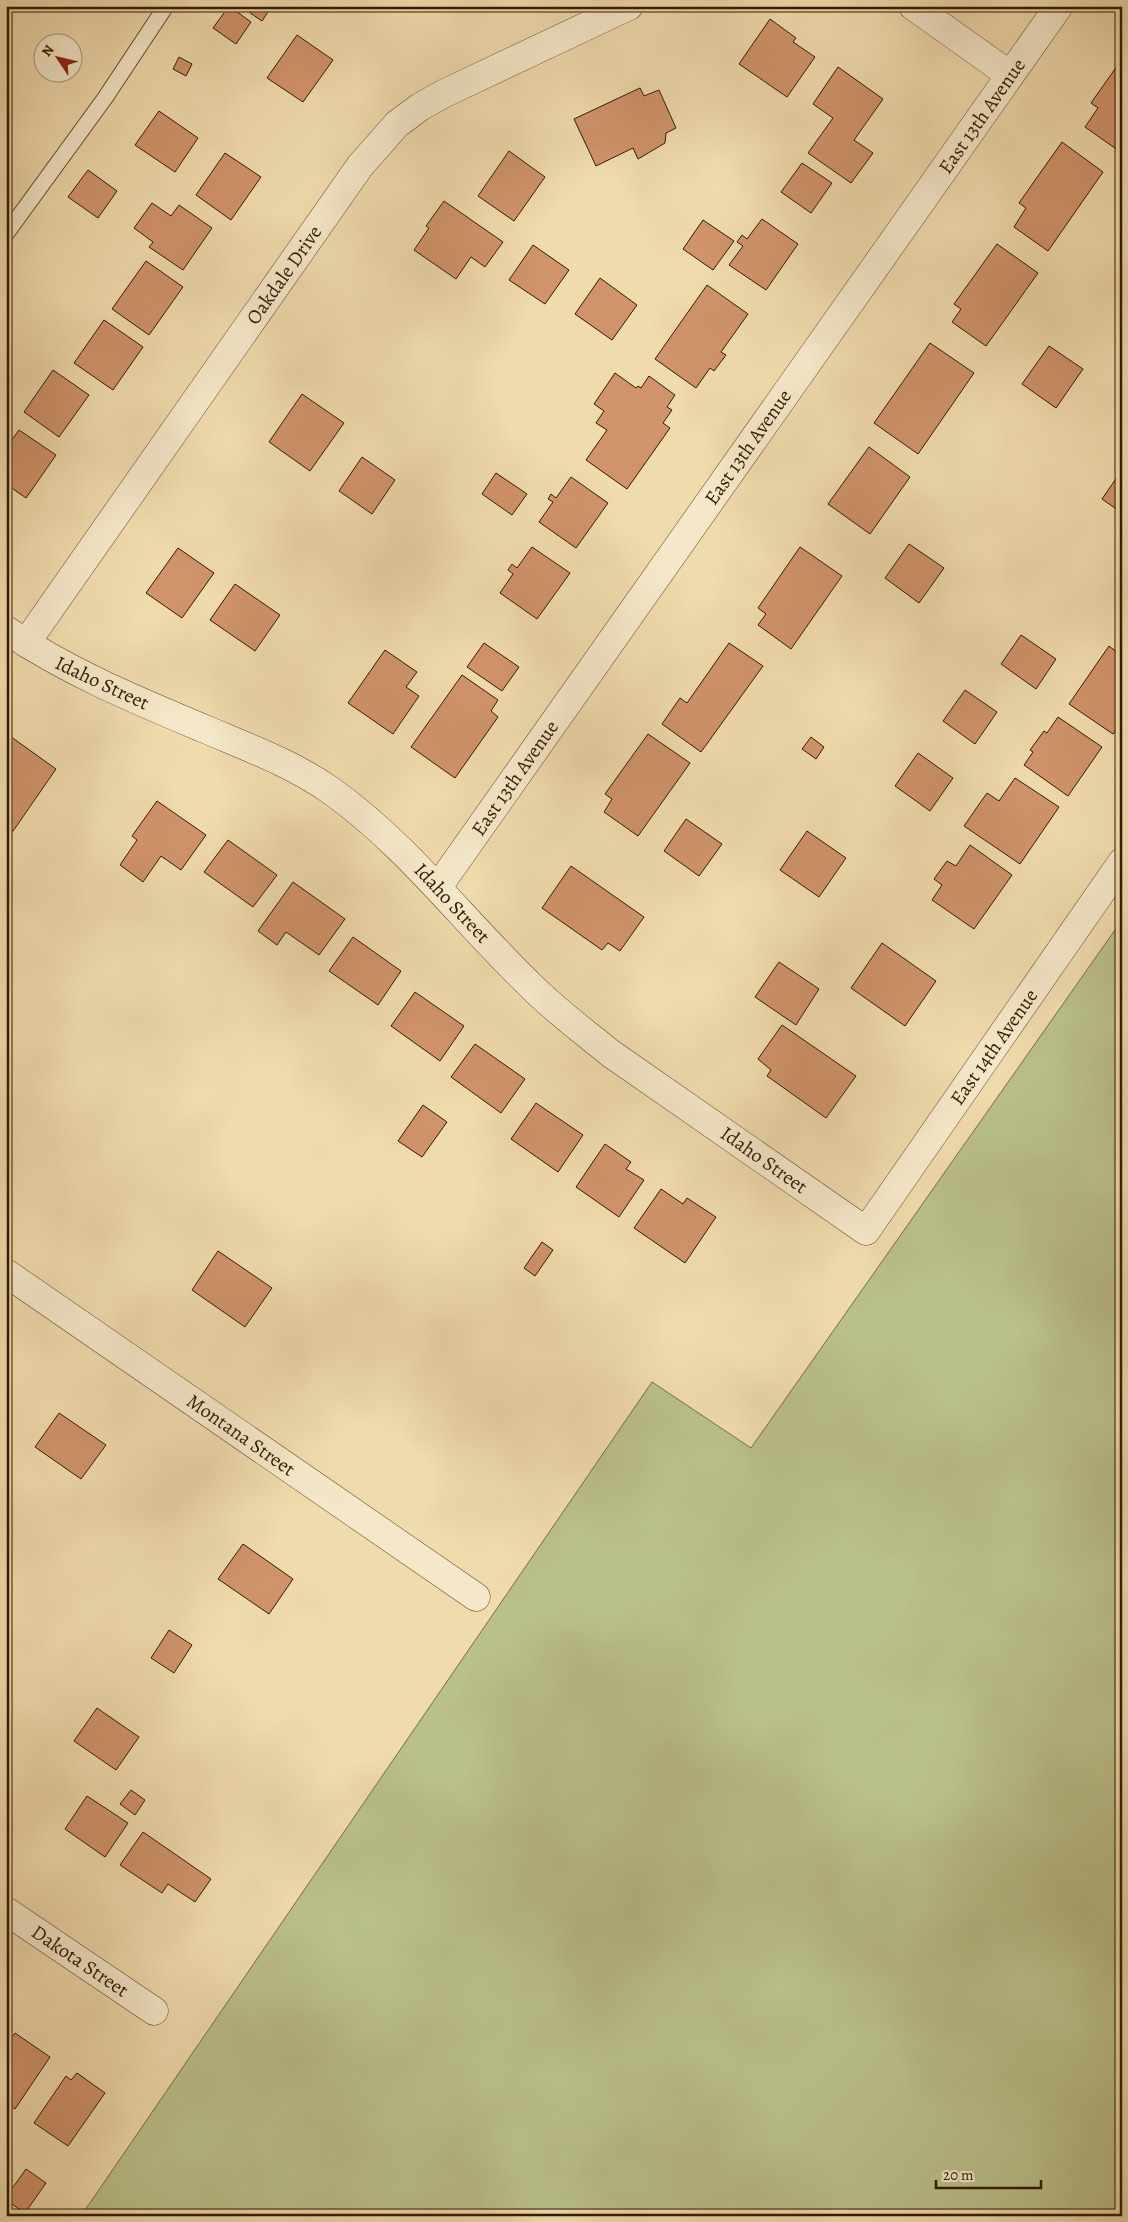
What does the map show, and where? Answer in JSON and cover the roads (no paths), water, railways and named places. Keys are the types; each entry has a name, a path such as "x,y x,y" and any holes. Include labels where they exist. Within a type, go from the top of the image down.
{"street":[{"name":"Oakdale Drive","path":"16,637 360,166 397,124 443,94 629,6"},
{"path":"913,6 1010,75"},
{"name":"East 13th Avenue","path":"438,887 1059,6"},
{"name":"Idaho Street","path":"16,637 94,682 260,752 328,789 378,828 438,887 528,984 583,1031 610,1053 866,1231"},
{"name":"East 14th Avenue","path":"866,1231 1122,862"},
{"name":"Montana Street","path":"6,1273 476,1598"},
{"name":"Dakota Street","path":"6,1911 154,2011"}],"lane":[{"path":"6,234 105,98 166,6"}]}
